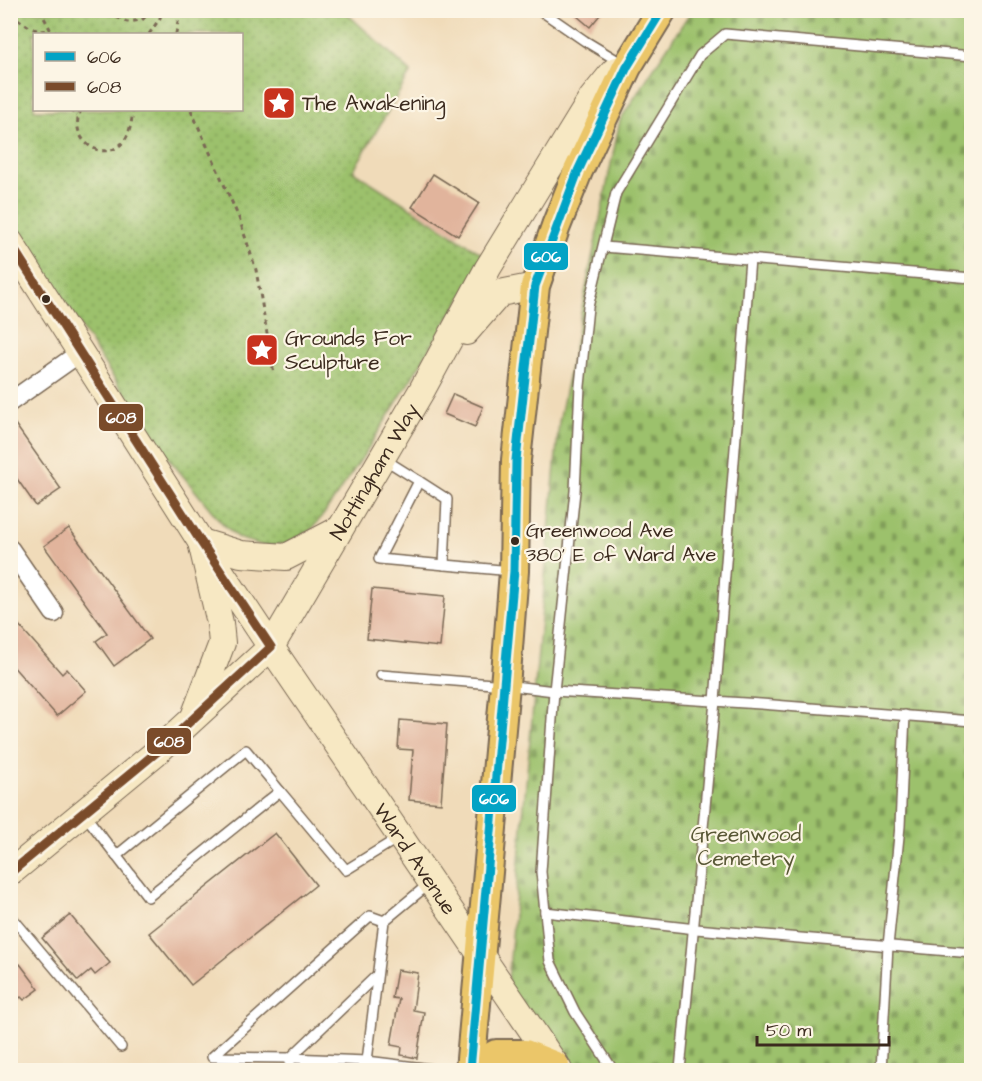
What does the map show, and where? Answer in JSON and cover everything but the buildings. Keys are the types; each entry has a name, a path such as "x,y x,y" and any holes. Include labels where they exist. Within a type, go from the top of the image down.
{"main road":[{"name":"Nottingham Way","path":"627,67 662,10"},
{"path":"472,1071 514,571 516,460 535,286 578,171 627,67"},
{"path":"472,1071 496,1054 525,1054 557,1068"}],"street":[{"name":"Nottingham Way","path":"10,873 158,751 271,647 422,390 488,268 592,98 614,71 627,67"},
{"name":"Ward Avenue","path":"10,242 201,542 557,1068"},
{"path":"422,390 470,326 500,293 535,286"},
{"path":"10,402 81,352"},
{"path":"194,718 222,643 220,623 201,542 241,554 286,557 341,529"},
{"path":"10,549 54,613"}],"lane":[{"path":"540,10 627,67"},
{"path":"613,1071 575,1012 550,961 542,872 554,691 575,491 580,386 588,307 616,193 700,55 725,34 972,56"},
{"path":"604,247 972,278"},
{"path":"680,1071 715,701 750,259"},
{"path":"382,458 447,499 444,565"},
{"path":"419,481 379,559 514,571"},
{"path":"381,675 554,691 972,721"},
{"path":"881,1071 888,946 900,826 905,716"},
{"path":"116,855 246,750 346,870 400,837"},
{"path":"83,813 148,897 280,791"},
{"path":"367,1061 384,921 430,883"},
{"path":"545,912 695,929 972,953"},
{"path":"10,915 121,1047"},
{"path":"384,921 370,916 212,1057 367,1061 440,1071"},
{"path":"290,1071 291,1058 377,975"}],"path":[{"path":"40,10 50,29 57,33"},
{"path":"72,10 114,16 127,22 142,20 152,10"},
{"path":"150,33 160,18 162,10"},
{"path":"176,33 180,10"},
{"path":"10,14 34,30 45,32 50,29"},
{"path":"70,111 78,116"},
{"path":"80,111 77,129 81,139 89,147 100,150 113,149 125,140 133,111"},
{"path":"191,111 239,218 253,260 274,374"}],"green space":[{"name":"Grounds For Sculpture","path":"11,11 344,11 411,72 353,171 487,257 362,458 311,530 285,544 264,546 238,538 220,521 156,443 11,220"},
{"name":"Greenwood Cemetery","path":"691,11 971,11 971,1070 552,1070 506,1003 559,422 620,120"}],"transit line":[{"name":"606","path":"470,1070 514,571 516,460 535,286 578,171 627,67 662,10"},
{"name":"608","path":"10,243 201,542 271,647 158,751 10,873"}],"place":[{"name":"The Awakening","path":"279,103"},
{"name":"Grounds For Sculpture","path":"262,350"},
{"name":"Greenwood Ave 380' E of Ward Ave","path":"515,541"}]}
